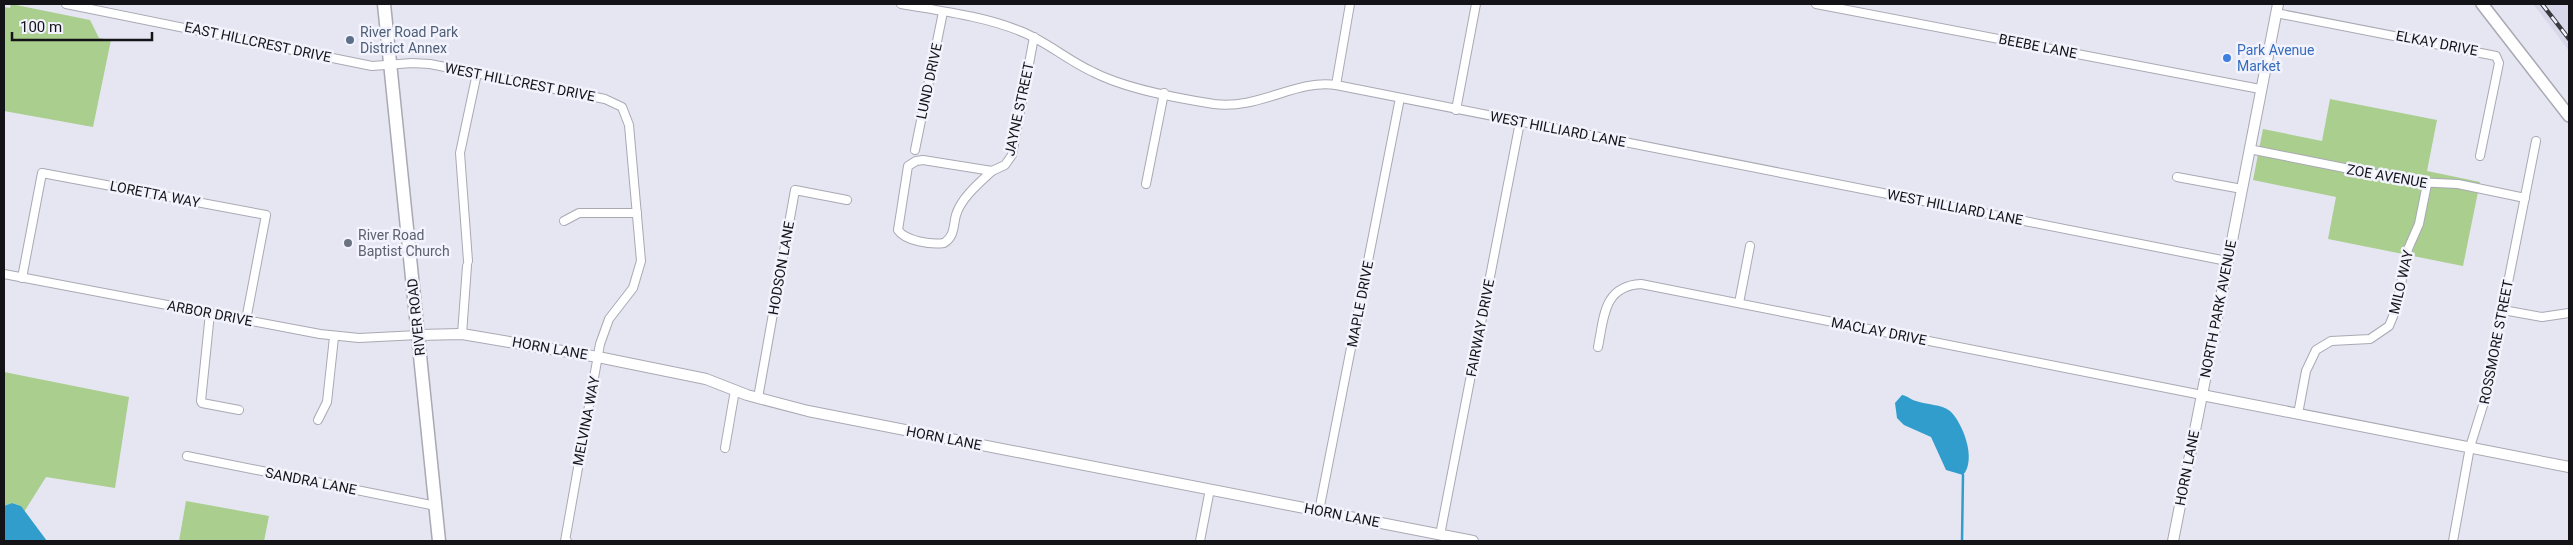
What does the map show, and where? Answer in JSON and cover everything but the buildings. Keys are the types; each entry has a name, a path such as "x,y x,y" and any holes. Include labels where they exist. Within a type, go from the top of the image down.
{"main road":[{"name":"RIVER ROAD","path":"384,4 439,541"},
{"path":"2482,4 2569,116"}],"street":[{"name":"EAST HILLCREST DRIVE","path":"66,4 372,66 390,65"},
{"name":"WEST HILLIARD LANE","path":"902,4 994,22 1034,37 1094,73 1164,93 1214,104 1236,105 1261,101 1312,86 1336,85 2227,261"},
{"path":"1336,85 1350,4"},
{"path":"1456,110 1476,4"},
{"name":"BEEBE LANE","path":"1816,4 2260,89"},
{"name":"NORTH PARK AVENUE","path":"2277,8 2202,395 2569,467"},
{"name":"ELKAY DRIVE","path":"2277,8 2496,56 2499,63 2480,156"},
{"name":"LUND DRIVE","path":"915,150 943,12"},
{"name":"JAYNE STREET","path":"992,171 923,160 912,163 908,166 897,224 900,234 910,239 936,244 947,241 951,237 958,210 975,187 992,171 1008,162 1012,155 1034,37"},
{"name":"WEST HILLCREST DRIVE","path":"390,65 422,63 605,99 619,104"},
{"path":"462,334 468,264 460,153 476,73"},
{"path":"1146,184 1164,93"},
{"name":"MAPLE DRIVE","path":"1319,510 1400,98"},
{"name":"MELVINA WAY","path":"566,541 598,357 606,326 633,288 640,270 642,252 628,124 624,111 619,104"},
{"name":"FAIRWAY DRIVE","path":"1440,534 1520,122"},
{"name":"ROSSMORE STREET","path":"2452,541 2470,447 2485,399 2536,141"},
{"name":"ZOE AVENUE","path":"2249,149 2427,184 2458,184 2525,198"},
{"name":"LORETTA WAY","path":"22,278 42,173 266,215 246,320"},
{"path":"2177,177 2242,189"},
{"name":"MILO WAY","path":"2298,414 2306,371 2316,350 2330,341 2370,339 2389,326 2396,309 2408,249 2419,224 2427,184"},
{"name":"HODSON LANE","path":"758,398 795,190 847,200"},
{"path":"564,221 574,215 586,213 638,213"},
{"path":"1739,303 1750,246"},
{"name":"ARBOR DRIVE","path":"4,274 334,336 418,335"},
{"name":"MACLAY DRIVE","path":"1598,347 1607,303 1613,295 1626,286 1641,284 2202,395"},
{"path":"2503,310 2542,317 2569,313"},
{"path":"210,313 201,401 202,403 239,410"},
{"name":"HORN LANE","path":"418,335 462,334 598,357 706,379 758,398 808,411 1470,541"},
{"path":"318,420 327,402 334,336"},
{"path":"725,448 735,390"},
{"name":"HORN LANE","path":"2173,541 2202,395"},
{"name":"SANDRA LANE","path":"187,456 436,506"},
{"path":"1200,541 1210,489"}],"shaded area":[{"path":"2533,4 2569,4 2569,51 2551,27"}],"green space":[{"path":"11,4 90,20 99,38 111,40 93,127 4,111 4,7 10,8"},
{"path":"2330,99 2437,120 2427,171 2480,182 2463,266 2328,239 2336,197 2253,180 2263,129 2322,141"},
{"path":"4,372 129,397 115,488 46,477 24,512 21,506 12,503 4,506"},
{"path":"186,501 269,516 264,541 179,541"}],"water":[{"path":"1902,395 1920,402 1942,407 1950,411 1955,417 1967,442 1969,460 1963,475 1946,470 1931,437 1904,425 1897,418 1895,403"},
{"path":"12,503 21,506 47,541 4,541 4,506"}],"waterway":[{"path":"1962,541 1963,475"}],"railway":[{"path":"2542,4 2569,39"}],"place":[{"name":"River Road Park District Annex","path":"350,40"},
{"name":"Park Avenue Market","path":"2227,58"},
{"name":"River Road Baptist Church","path":"348,243"}]}
